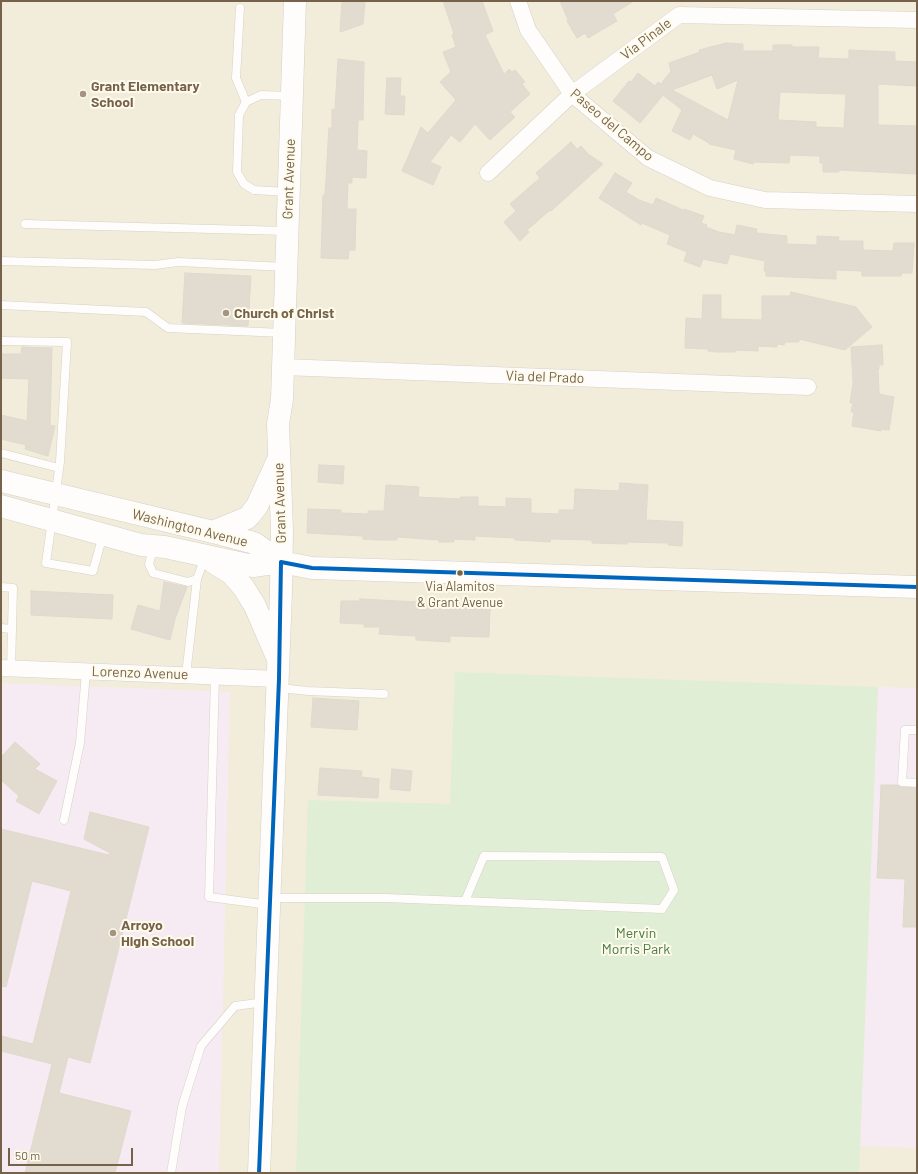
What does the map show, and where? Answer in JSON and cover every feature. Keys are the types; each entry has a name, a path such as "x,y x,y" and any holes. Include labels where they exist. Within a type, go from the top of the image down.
{"main road":[{"name":"Grant Avenue","path":"259,1173 279,677 282,530 278,459 278,424 282,399 295,1"},
{"path":"213,532 247,518 257,506 278,459"},
{"name":"Washington Avenue","path":"1,481 213,532 254,544 281,562"},
{"name":"Washington Avenue","path":"1,506 140,545 154,546 253,566 281,562"},
{"path":"205,557 231,573 244,588 255,606 279,677"},
{"path":"281,562 312,568 917,587"}],"street":[{"name":"Paseo del Campo","path":"518,1 528,30 572,94 648,158 710,188 766,200 917,204"},
{"name":"Via Pinale","path":"488,173 572,94 679,15 917,20"},
{"name":"Via del Prado","path":"283,367 808,387"},
{"name":"Lorenzo Avenue","path":"6,668 86,672 279,677"}],"lane":[{"path":"240,8 236,78 246,102"},
{"path":"288,192 254,190 244,184 237,172 239,115 246,102 261,95 292,96"},
{"path":"25,224 287,231"},
{"path":"1,261 155,265 178,262 286,267"},
{"path":"1,305 146,312 168,328 284,333"},
{"path":"1,341 67,342 59,468 46,563 93,570 103,535"},
{"path":"1,453 59,468"},
{"path":"154,546 149,564 153,573 188,582 197,579"},
{"path":"186,675 197,579 205,557"},
{"path":"1,587 13,588 12,629 6,668"},
{"path":"1,628 12,629"},
{"path":"64,820 80,743 86,672"},
{"path":"215,676 209,897 270,901 385,898 465,902 662,909 674,890 662,857 484,856 465,902"},
{"path":"279,677 308,691 384,694"},
{"path":"917,730 905,730 902,782 917,783"},
{"path":"171,1173 182,1107 201,1046 235,1006 266,1002"}],"shaded area":[{"path":"1,1 917,1 917,1173 1,1173"},
{"name":"Arroyo High School","path":"1,683 230,692 219,1173 1,1173"},
{"path":"878,687 917,688 917,1148 860,1146"}],"green space":[{"name":"Mervin Morris Park","path":"455,672 878,687 859,1173 296,1173 308,800 450,804"}],"building":[{"path":"342,1 365,1 363,24 340,32"},
{"path":"443,1 482,1 493,31 485,35 504,74 509,69 512,72 515,70 525,82 522,84 530,94 510,112 515,117 490,140 475,124 460,142 451,135 430,162 441,167 433,185 402,171 421,127 428,133 456,100 440,82 451,72 443,52 456,47 452,35 454,34"},
{"path":"560,1 634,1 613,14 617,21 588,38 585,33 577,38 567,21 568,20"},
{"path":"726,43 743,44 743,51 773,51 773,45 792,45 792,47 819,47 818,58 849,59 849,50 895,52 895,61 917,62 917,86 878,84 878,125 917,126 916,174 839,170 839,172 823,172 823,163 820,163 820,156 790,155 789,163 754,162 753,164 734,159 736,150 709,144 693,134 690,140 672,131 682,110 663,95 640,123 613,101 629,81 631,82 638,73 655,86 658,82 661,84 671,71 669,63 700,52 699,50","holes":["712,75 717,89 738,80 728,120 672,90","780,92 846,94 844,128 816,127 816,122 778,120"]},
{"path":"338,59 364,62 363,120 358,120 357,150 367,151 366,178 352,177 352,183 348,183 347,209 356,209 355,250 349,250 348,259 321,258 323,195 325,195 329,128 332,128 332,109 335,110"},
{"path":"387,78 401,78 400,96 405,96 404,115 385,114"},
{"path":"571,142 577,149 581,146 588,154 603,164 551,211 550,210 527,230 529,232 520,241 504,222 516,211 510,204 540,178 536,173"},
{"path":"615,173 632,183 626,192 639,200 653,205 656,198 683,210 684,209 704,216 701,223 707,225 706,227 719,232 735,235 737,225 757,229 756,233 787,236 787,244 817,245 817,236 839,237 838,241 863,241 863,250 893,251 894,243 914,243 912,273 902,273 901,276 862,276 862,271 836,270 836,279 766,276 766,271 764,271 765,261 730,254 727,264 703,259 700,267 684,261 687,252 667,244 670,235 642,223 641,225 599,198"},
{"path":"185,273 251,276 248,326 182,323"},
{"path":"791,292 856,307 872,327 845,350 799,339 799,342 785,342 784,345 777,344 777,347 758,346 758,351 735,350 735,352 716,352 708,351 708,349 685,348 686,318 702,319 703,295 721,295 721,319 762,320 762,296 790,296"},
{"path":"882,345 883,365 879,365 878,369 879,394 894,397 889,430 881,429 881,431 852,426 854,412 851,412 853,403 850,403 853,383 851,347"},
{"path":"22,347 52,348 50,425 55,426 48,456 25,449 26,445 1,439 1,415 27,421 29,379 1,378 1,354 21,354"},
{"path":"319,465 344,466 343,484 318,482"},
{"path":"620,483 648,485 646,520 683,522 682,546 668,545 668,543 592,543 592,540 551,539 550,542 475,536 475,540 454,539 454,542 439,542 439,540 397,537 397,540 378,540 363,539 363,536 307,533 308,509 341,510 341,513 368,514 368,511 384,511 386,485 419,487 418,497 460,499 460,497 478,497 478,506 506,507 506,498 531,499 531,513 559,514 559,510 574,510 575,489 619,491"},
{"path":"164,582 187,587 175,619 170,640 131,629 138,605 160,611"},
{"path":"31,591 113,595 112,619 31,615"},
{"path":"360,599 437,603 437,600 452,600 452,605 472,606 472,609 490,609 489,637 450,636 450,642 416,640 416,636 379,634 380,627 364,627 364,624 340,623 341,601 360,601"},
{"path":"313,698 359,701 357,730 311,727"},
{"path":"15,742 40,764 35,769 57,781 39,814 16,801 19,796 1,780 1,757"},
{"path":"320,768 362,771 361,777 379,779 378,798 318,795"},
{"path":"392,769 412,771 410,791 390,789"},
{"path":"881,785 898,785 902,787 917,788 917,927 903,927 905,879 877,878"},
{"path":"90,812 149,827 90,1063 68,1057 59,1093 131,1111 115,1173 25,1173 52,1064 1,1051 1,1036 33,1044 71,891 32,881 6,987 1,986 1,829 109,855 110,853 84,839"}],"transit line":[{"path":"281,562 312,568 917,587"},
{"path":"259,1173 279,679 281,562"}],"place":[{"name":"Grant Elementary School","path":"83,94"},
{"name":"Church of Christ","path":"226,313"},
{"name":"Via Alamitos & Grant Avenue","path":"460,573"},
{"name":"Arroyo High School","path":"113,933"}]}
